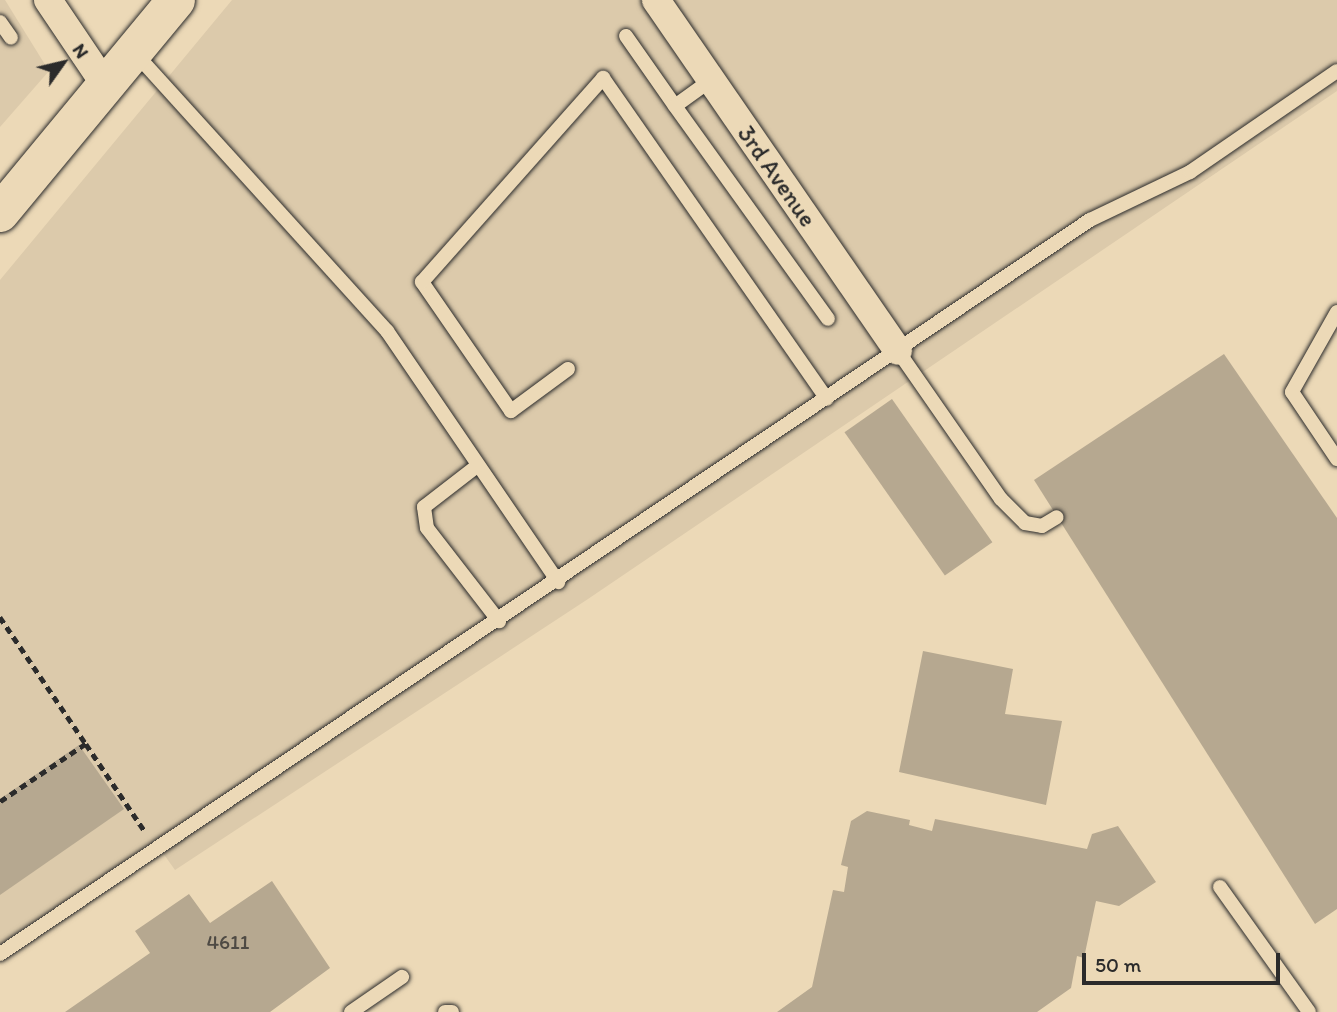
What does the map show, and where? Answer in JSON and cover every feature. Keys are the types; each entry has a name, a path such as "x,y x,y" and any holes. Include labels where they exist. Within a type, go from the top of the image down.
{"main road":[{"path":"0,213 176,0"}],"street":[{"path":"48,0 106,86"},
{"name":"3rd Avenue","path":"656,0 898,351"}],"lane":[{"path":"0,22 11,38"},
{"path":"626,36 828,318"},
{"path":"132,51 387,331 558,582"},
{"path":"0,954 558,582 1090,220 1190,172 1337,71"},
{"path":"568,369 511,411 422,282 603,78 827,399"},
{"path":"675,106 711,80"},
{"path":"1337,312 1292,392 1337,459"},
{"path":"898,351 1001,499 1025,523 1042,526 1057,517"},
{"path":"477,466 425,507 427,528 499,621"},
{"path":"1220,887 1309,1012"},
{"path":"351,1012 402,977"},
{"path":"445,1012 452,1012"}],"path":[{"path":"0,617 157,849"},
{"path":"0,802 86,744"}],"shaded area":[{"path":"0,0 5,0 49,71 0,127"},
{"path":"232,0 1337,0 1337,91 588,599 175,870 155,842 0,950 0,280"}],"building":[{"path":"1224,354 1337,518 1337,909 1315,924 1034,480"},
{"path":"892,399 992,542 945,576 844,432"},
{"path":"923,651 1013,669 1005,714 1062,721 1046,805 899,772"},
{"path":"79,745 124,809 0,895 0,799"},
{"path":"867,811 910,820 909,825 932,831 935,819 1087,849 1092,834 1118,826 1156,882 1119,906 1096,901 1084,958 1077,956 1071,988 1037,1012 777,1012 812,987 833,890 844,892 848,867 841,865 851,821"},
{"path":"272,881 330,968 270,1012 65,1012 150,953 135,931 189,894 210,923"}]}
